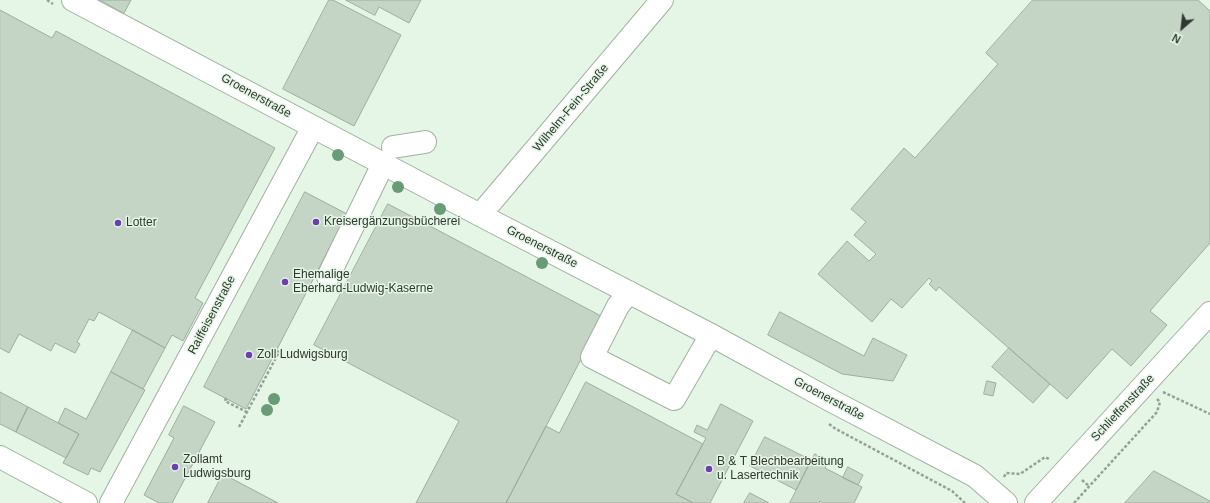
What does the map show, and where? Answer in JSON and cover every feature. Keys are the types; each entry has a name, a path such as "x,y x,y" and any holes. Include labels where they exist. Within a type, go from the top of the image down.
{"street":[{"name":"Groenerstraße","path":"73,0 313,127 388,156 480,215 711,334 830,400 975,476 1006,503"},
{"name":"Wilhelm-Fein-Straße","path":"480,215 662,0"},
{"name":"Raiffeisenstraße","path":"111,503 313,127"},
{"path":"328,277 388,156 424,142"},
{"path":"629,292 618,306 592,357 674,399 711,334"},
{"name":"Schlieffenstraße","path":"1036,503 1152,388 1210,313"},
{"path":"0,457 86,503"}],"path":[{"path":"239,427 279,352 276,350"},
{"path":"1152,388 1210,414"},
{"path":"1074,503 1157,412 1160,402 1152,388"},
{"path":"226,398 225,400 247,412"}],"building":[{"path":"100,0 131,0 124,13"},
{"path":"329,0 333,0 401,35 354,126 283,89"},
{"path":"346,0 421,0 409,23 379,7 375,15"},
{"path":"1033,0 1198,0 1210,11 1210,243 1150,311 1167,325 1131,366 1112,349 1067,399 939,287 936,291 929,284 932,281 929,278 902,308 891,299 872,322 818,274 847,241 869,261 876,254 854,235 866,222 851,209 904,148 915,158 998,64 986,53"},
{"name":"Lotter","path":"0,10 52,38 56,31 275,148 195,298 203,303 183,341 172,335 165,348 99,312 94,321 89,319 77,342 80,344 75,353 55,343 51,351 19,334 9,353 0,348"},
{"name":"Ehemalige Eberhard-Ludwig-Kaserne","path":"305,192 347,214 246,409 204,387"},
{"path":"388,204 603,317 506,503 416,503 459,421 314,345"},
{"path":"780,312 864,356 873,338 907,355 893,381 842,374 768,335"},
{"path":"133,330 165,348 143,389 111,372"},
{"path":"1009,348 1050,384 1033,403 992,367"},
{"path":"111,372 145,390 100,472 91,468 88,475 63,463 79,434 58,423 65,408 86,419"},
{"path":"987,381 996,383 993,396 984,394"},
{"path":"586,382 703,444 676,494 693,503 506,503 546,426 559,433"},
{"path":"0,392 28,407 16,432 0,424"},
{"name":"B & T Blechbearbeitung u. Lasertechnik","path":"721,404 753,421 710,503 693,503 676,494 706,438 694,432 697,425 707,430"},
{"name":"Zollamt Ludwigsburg","path":"184,406 215,422 172,503 159,503 144,495 174,438 169,435"},
{"path":"28,407 79,434 66,458 16,432"},
{"path":"765,437 811,460 796,490 750,466"},
{"path":"815,454 828,461 825,468 862,487 854,503 823,503 820,501 819,503 790,503"},
{"path":"848,467 863,475 858,485 843,478"},
{"path":"1154,471 1210,501 1210,503 1125,503"},
{"path":"223,474 278,503 208,503"},
{"path":"750,493 769,503 744,503"}],"place":[{"name":"Kreisergänzungsbücherei","path":"316,222"},
{"name":"Lotter","path":"118,223"},
{"name":"Ehemalige Eberhard-Ludwig-Kaserne","path":"285,282"},
{"name":"Zoll Ludwigsburg","path":"249,355"},
{"name":"Zollamt Ludwigsburg","path":"175,467"},
{"name":"B & T Blechbearbeitung u. Lasertechnik","path":"709,469"}]}
